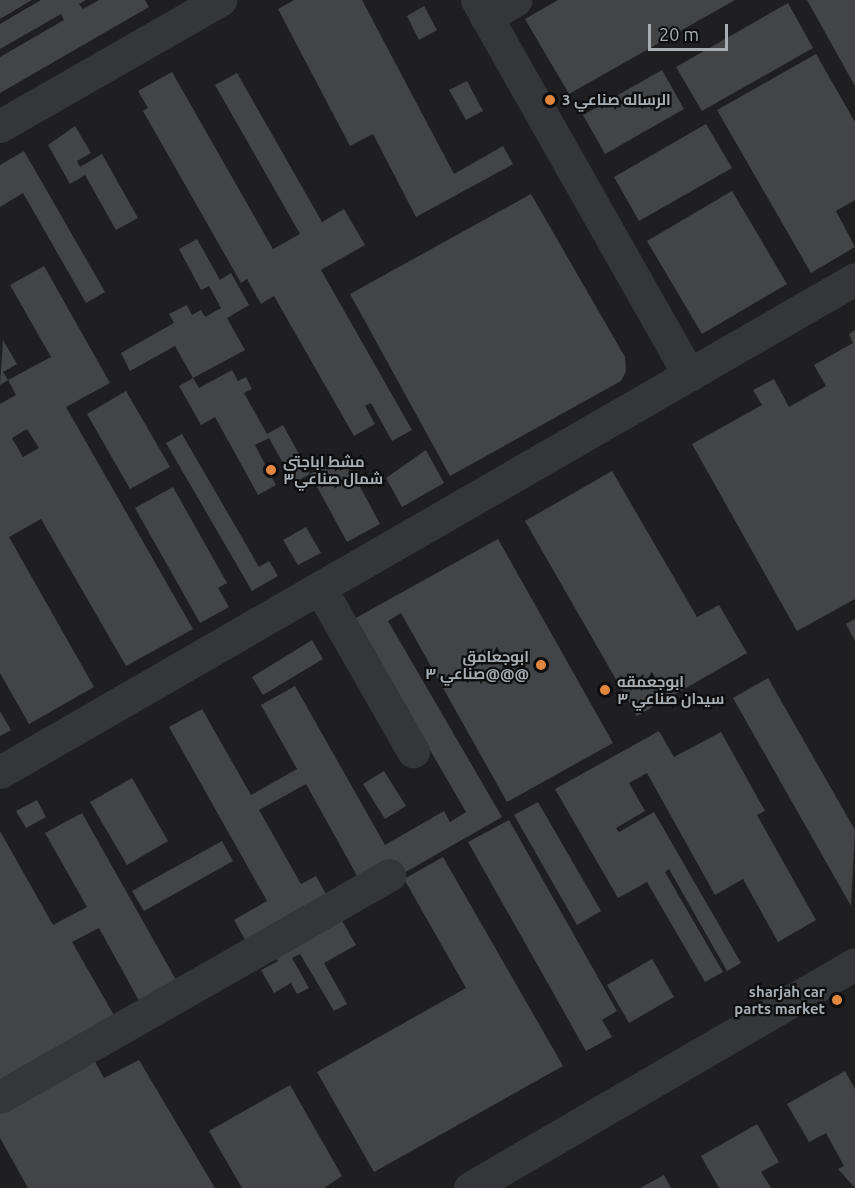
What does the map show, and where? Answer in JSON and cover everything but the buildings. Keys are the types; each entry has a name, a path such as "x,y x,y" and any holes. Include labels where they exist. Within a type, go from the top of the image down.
{"street":[{"path":"0,126 220,0"},
{"path":"516,0 482,8 689,375"},
{"path":"0,772 855,279"},
{"path":"320,588 413,751"},
{"path":"0,1097 389,874"},
{"path":"470,1188 855,964"}],"shaded area":[{"path":"0,0 855,0 855,1188 0,1188"}],"place":[{"name":"الرساله صناعي 3","path":"550,100"},
{"name":"مشط اباجتي شمال صناعي٣","path":"271,470"},
{"name":"ابوجعامق صناعي ٣@@@","path":"541,665"},
{"name":"ابوجعمقه سيدان صناعي ٣","path":"605,690"},
{"name":"sharjah car parts market","path":"837,1000"}]}
